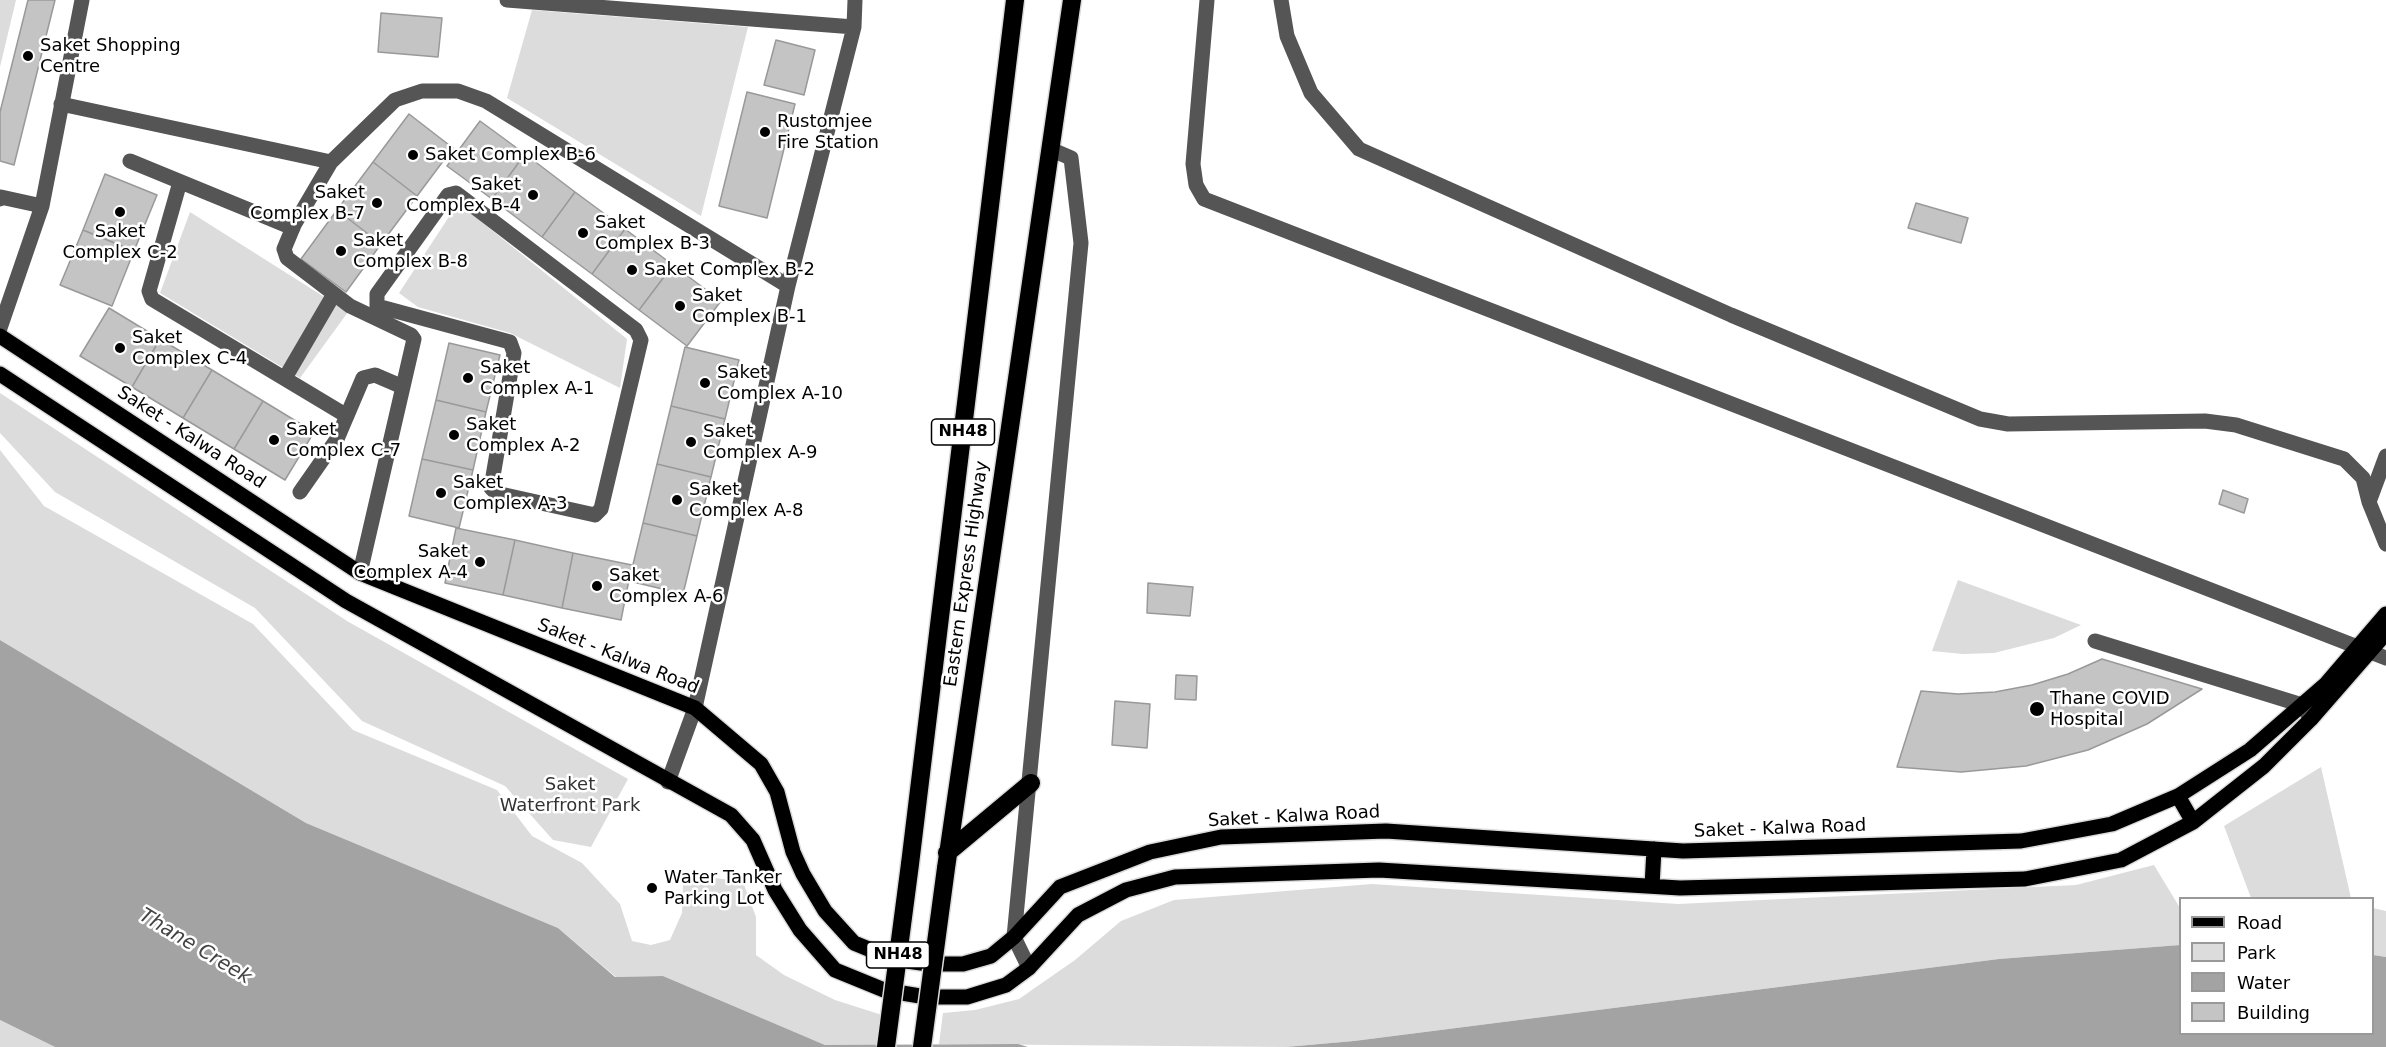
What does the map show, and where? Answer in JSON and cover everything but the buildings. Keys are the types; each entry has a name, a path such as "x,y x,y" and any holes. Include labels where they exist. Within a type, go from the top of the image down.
{"highway":[{"name":"Eastern Express Highway","path":"886,1047 1015,0"},
{"name":"Eastern Express Highway","path":"922,1047 1072,0"},
{"path":"947,860 1031,783"}],"main road":[{"name":"Saket - Kalwa Road","path":"0,336 360,573 695,708 761,764 777,792 793,852 803,874 825,911 854,943 893,959 928,964 963,964 991,956 1014,937 1060,887 1150,852 1221,837 1386,831 1683,851 2021,842 2112,824 2178,796 2250,750 2364,649 2386,633"},
{"name":"Saket - Kalwa Road","path":"0,374 346,601 731,815 753,840 775,890 800,930 835,970 884,990 926,997 967,997 1006,985 1029,968 1078,915 1126,890 1175,877 1379,870 1680,888 2025,879 2121,860 2193,822 2264,766 2311,718 2364,649 2386,614"},
{"path":"2178,796 2193,822"},
{"path":"1652,886 1654,849"},
{"path":"1116,865 1126,890"}],"street":[{"path":"0,328 42,206 82,0"},
{"path":"507,0 854,27"},
{"path":"668,782 695,708 788,286 854,27 855,0"},
{"path":"1208,0 1193,164 1196,185 1204,199 2386,658"},
{"path":"1281,0 1287,36 1311,93 1359,149 1731,315 1980,419 2008,424 2205,421 2236,425 2344,459 2363,478 2369,502 2386,544"},
{"path":"378,313 377,294 448,195 456,193 636,330 641,340 601,509 595,514 496,493 491,488 514,353 510,342 378,313 350,306 287,258 284,249 293,228 332,162 395,100 422,91 458,91 486,101 788,286"},
{"path":"61,104 332,162"},
{"path":"1029,968 1014,937 1031,783 1081,243 1071,158 1050,149"},
{"path":"130,161 293,228"},
{"path":"180,182 149,291 152,299 347,416"},
{"path":"0,198 42,206"},
{"path":"285,378 334,294"},
{"path":"360,573 414,339 378,313"},
{"path":"300,492 337,439 363,378 375,375 403,387"},
{"path":"2369,502 2386,456"},
{"path":"2095,640 2302,705 2311,718"}],"green space":[{"path":"0,0 16,0 0,67"},
{"path":"532,10 748,27 701,216 507,98"},
{"path":"458,203 627,339 620,388 510,333 418,307 399,293"},
{"path":"190,212 348,312 300,378 160,293"},
{"name":"Saket Waterfront Park","path":"0,393 347,621 628,779 591,847 553,840 505,786 362,721 255,608 55,492 0,433"},
{"path":"0,450 44,506 253,624 353,730 497,790 532,836 582,863 620,904 632,941 651,945 670,940 682,913 683,884 716,878 743,882 756,917 756,955 784,975 835,1000 882,1015 878,1045 825,1045 663,976 616,977 558,928 306,823 0,640"},
{"path":"1958,580 2081,625 2054,638 1994,653 1963,654 1932,651"},
{"path":"2321,767 2351,897 2251,897 2224,826"},
{"path":"2154,865 2179,906 2179,945 1999,959 1354,1041 1286,1047 939,1044 943,1013 975,1010 1019,999 1075,960 1121,921 1174,900 1372,884 1678,904 2076,885"},
{"path":"2374,908 2386,911 2386,957 2374,955"},
{"path":"0,1020 55,1047 0,1047"}],"water":[{"name":"Thane Creek","path":"0,640 306,823 558,928 615,977 663,976 825,1045 1018,1044 1028,1047 55,1047 0,1020"},
{"path":"2179,945 2179,1035 2374,1035 2374,955 2386,957 2386,1047 1286,1047 1354,1041 1999,959"}],"place":[{"name":"Saket Shopping Centre","path":"28,56"},
{"name":"Rustomjee Fire Station","path":"765,132"},
{"name":"Saket Complex B-6","path":"413,155"},
{"name":"Saket Complex B-4","path":"533,195"},
{"name":"Saket Complex B-7","path":"377,203"},
{"name":"Saket Complex C-2","path":"120,212"},
{"name":"Saket Complex B-3","path":"583,233"},
{"name":"Saket Complex B-8","path":"341,251"},
{"name":"Saket Complex B-2","path":"632,270"},
{"name":"Saket Complex B-1","path":"680,306"},
{"name":"Saket Complex C-4","path":"120,348"},
{"name":"Saket Complex A-1","path":"468,378"},
{"name":"Saket Complex A-10","path":"705,383"},
{"name":"Saket Complex A-2","path":"454,435"},
{"name":"Saket Complex C-7","path":"274,440"},
{"name":"Saket Complex A-9","path":"691,442"},
{"name":"Saket Complex A-3","path":"441,493"},
{"name":"Saket Complex A-8","path":"677,500"},
{"name":"Saket Complex A-4","path":"480,562"},
{"name":"Saket Complex A-6","path":"597,586"},
{"name":"Thane COVID Hospital","path":"2037,709"},
{"name":"Water Tanker Parking Lot","path":"652,888"}]}
